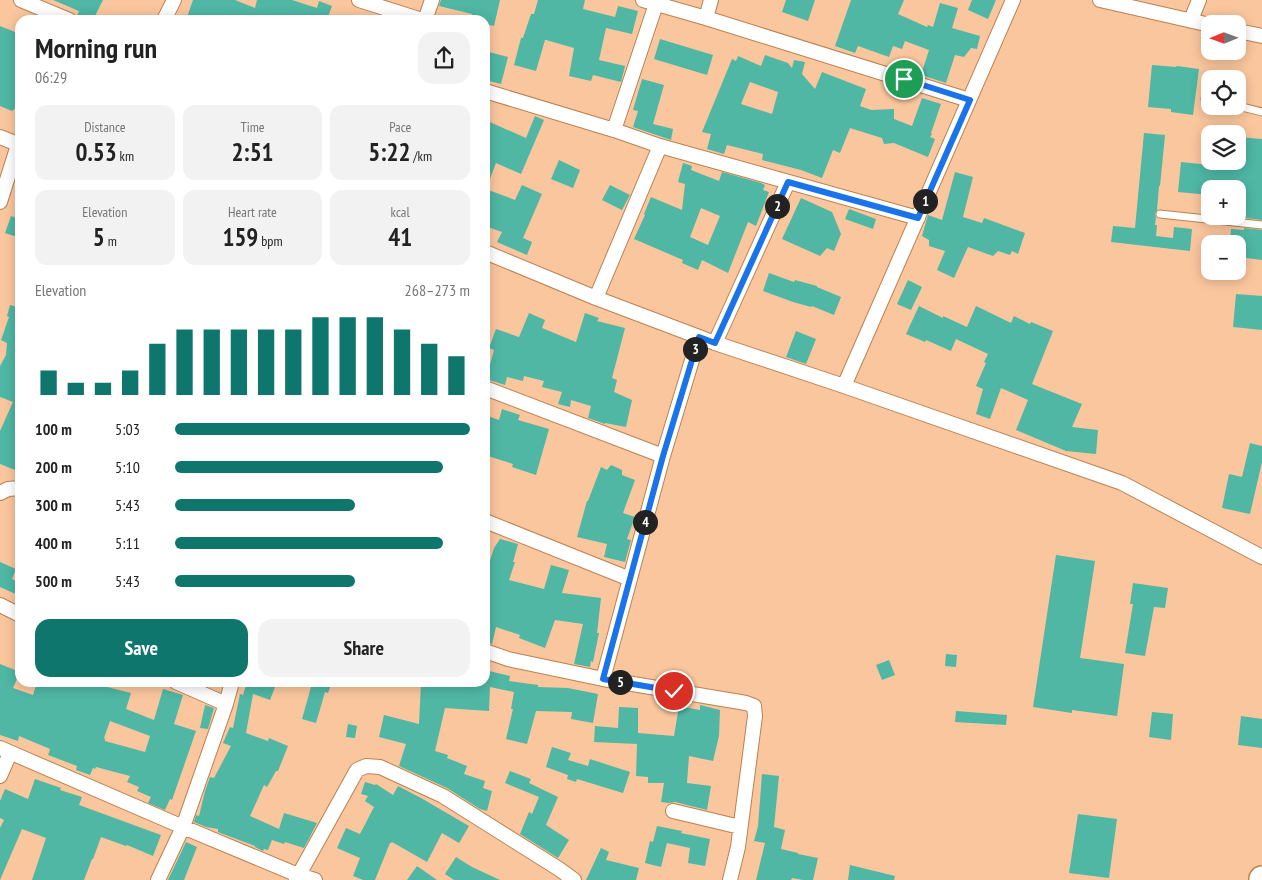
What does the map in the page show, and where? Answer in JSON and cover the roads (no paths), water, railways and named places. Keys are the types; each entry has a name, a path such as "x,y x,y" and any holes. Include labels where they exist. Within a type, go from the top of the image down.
{"street":[{"path":"21,0 41,4 60,15"},
{"path":"166,15 174,0"},
{"path":"359,0 408,15"},
{"path":"426,15 432,0"},
{"path":"706,18 711,0"},
{"path":"844,386 1013,0"},
{"path":"1100,0 1201,23"},
{"path":"1191,20 1199,0"},
{"path":"614,130 650,2 970,100"},
{"path":"1246,33 1262,36"},
{"path":"490,93 660,146 918,218"},
{"path":"0,137 15,143"},
{"path":"596,298 660,146"},
{"path":"0,202 15,157"},
{"path":"715,343 788,182"},
{"path":"490,254 596,298 715,343 1122,483 1262,557"},
{"path":"603,679 663,456 699,337"},
{"path":"490,390 663,456"},
{"path":"0,493 15,489"},
{"path":"490,523 630,579"},
{"path":"0,605 15,612"},
{"path":"490,653 508,659 603,679 746,702 754,706 755,716 738,847 730,880"},
{"path":"187,687 226,704"},
{"path":"158,880 183,827 231,687"},
{"path":"0,776 5,750 297,877 315,880"},
{"path":"297,877 357,770 366,766 380,766 443,796 574,880"},
{"path":"673,811 740,827"}],"lane":[{"path":"1246,108 1262,112"},
{"path":"1160,214 1262,225"}]}
